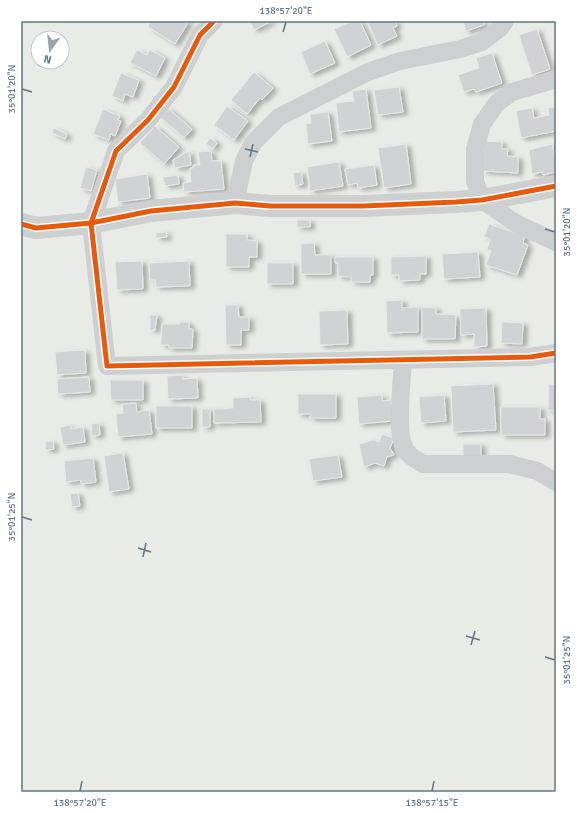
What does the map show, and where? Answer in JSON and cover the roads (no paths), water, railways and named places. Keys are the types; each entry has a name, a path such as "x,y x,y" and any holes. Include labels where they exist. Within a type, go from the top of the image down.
{"street":[{"path":"214,21 200,35 174,87 148,120 116,150 91,223 107,366 530,357 556,353"},
{"path":"235,203 244,161 253,143 279,117 368,72 400,61 460,49 482,42 500,28 505,21"},
{"path":"556,79 512,92 497,103 482,124 475,150 474,164 475,181 482,200 517,224 556,242"},
{"path":"21,224 36,228 91,223 151,211 235,203 270,206 363,206 482,200 556,186"},
{"path":"403,360 401,426 403,446 411,457 422,464 510,464 537,471 556,482"}]}
